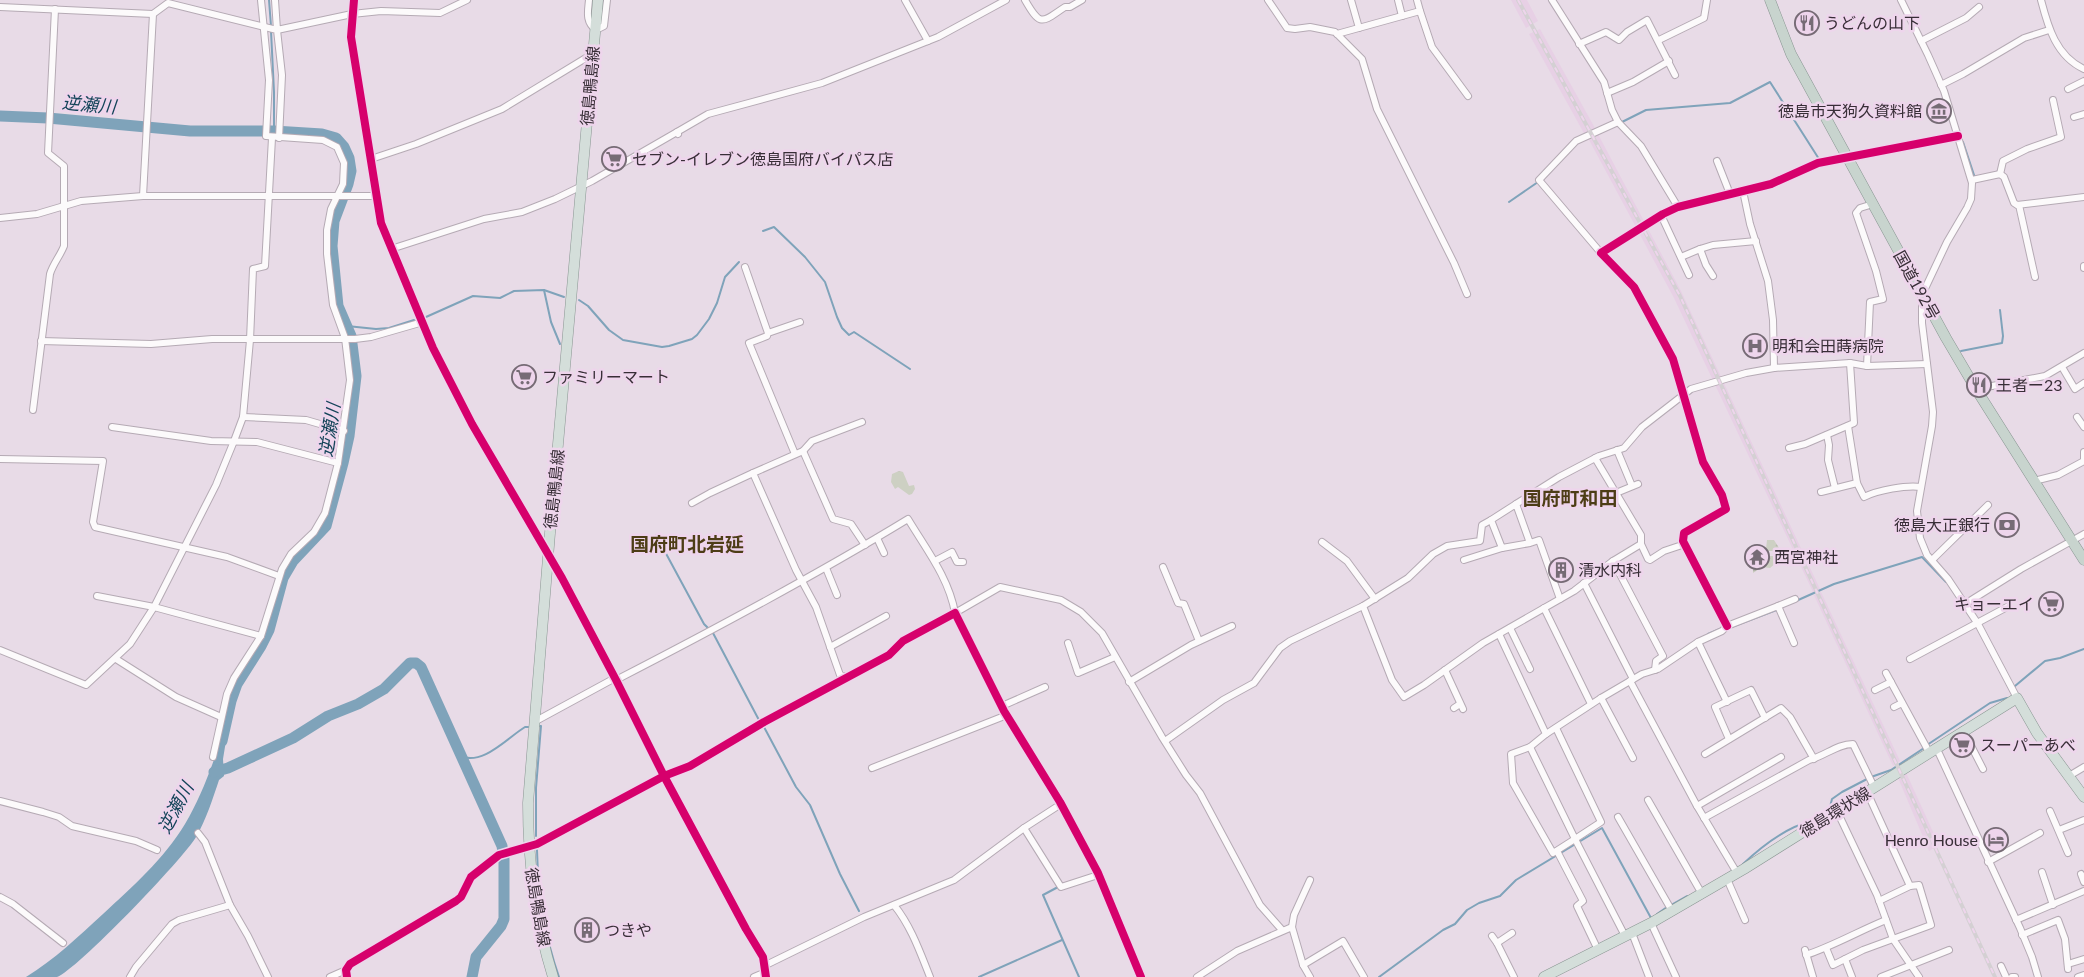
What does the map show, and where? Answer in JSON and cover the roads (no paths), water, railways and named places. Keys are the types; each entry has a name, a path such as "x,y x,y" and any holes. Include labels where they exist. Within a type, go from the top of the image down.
{"highway":[{"name":"国道192号","path":"1770,0 1790,54 1922,294 1976,389 2084,560"}],"main road":[{"name":"徳島鴨島線","path":"552,977 539,926 528,846 528,803 548,556 598,0"},
{"name":"徳島環状線","path":"1544,977 1651,923 1670,908 1837,811 1870,783 2017,698"},
{"path":"2017,698 2037,734 2084,797"}],"street":[{"path":"261,0 265,26 273,134"},
{"path":"0,650 86,685 130,644 154,607 216,485 242,417 250,340 254,269 265,266 273,134 282,75 276,29 275,0"},
{"path":"354,0 351,37 381,223 391,249 447,379 616,679 664,776 746,929 759,949 766,971"},
{"path":"0,7 153,14 168,2 276,29 352,14 381,11 440,12 467,0"},
{"path":"589,0 588,20 596,30 604,26 607,0"},
{"path":"905,0 928,41"},
{"path":"391,249 484,219 522,212 581,186 678,134 708,114 822,82 928,41 1006,0"},
{"path":"1025,0 1034,15 1040,20 1048,19 1065,7 1070,7 1082,0"},
{"path":"1268,0 1287,28 1322,28 1337,34 1362,59 1377,109 1454,263 1467,294"},
{"path":"1351,0 1359,28"},
{"path":"1398,0 1402,16"},
{"path":"1417,0 1432,47 1468,96"},
{"path":"1552,0 1604,82 1619,123 1641,146 1678,207"},
{"path":"1659,40 1704,18 1707,0"},
{"path":"1901,0 1922,41 1941,85 1972,180 1972,192 1967,208 1947,242 1922,294 1921,309 1933,412 1917,510 1917,524 1924,549 1948,579 1978,624 2017,698"},
{"path":"2041,0 2049,30 2065,56 2084,69"},
{"path":"1922,41 1966,18 1979,7"},
{"path":"32,410 50,274 64,246 64,166 48,153 55,9"},
{"path":"1337,34 1420,11"},
{"path":"143,196 153,14"},
{"path":"1579,44 1606,32 1619,40 1647,20 1659,40 1675,75"},
{"path":"1941,85 2024,38 2049,30"},
{"path":"371,159 416,144 502,109 594,53"},
{"path":"1607,92 1633,82 1669,61"},
{"path":"2068,89 2084,81"},
{"path":"2000,174 2003,161 2011,156 2061,137 2054,100"},
{"path":"2074,117 2084,114"},
{"path":"1619,123 1576,141 1539,180 1600,253 1634,287 1673,359 1703,462 1722,495 1726,509 1684,533 1685,544 1725,627"},
{"path":"213,757 227,694 234,678 261,636 279,576 288,558 320,524 325,513 344,432 350,380 346,338 333,305 327,254 327,230 331,209 338,196 345,174 344,163 336,147 323,140 273,134"},
{"path":"1600,253 1661,215 1678,207 1771,184 1818,163 1958,136"},
{"path":"1717,161 1730,194"},
{"path":"1972,180 2000,174"},
{"path":"2000,174 2004,177 2014,203 2019,205 2084,197"},
{"path":"1743,191 1750,224 1768,281 1773,320 1774,368"},
{"path":"0,218 38,214 81,201 143,196 377,196"},
{"path":"1867,366 1870,302 1883,300 1876,271 1856,213 1860,208 1873,204"},
{"path":"2019,205 2035,277"},
{"path":"1661,215 1690,275"},
{"path":"1681,257 1713,245 1756,241"},
{"path":"1700,249 1706,265 1713,276"},
{"path":"745,267 768,333"},
{"path":"41,341 151,344 212,339 355,339 371,337 423,322"},
{"path":"795,454 748,343 767,336 768,333 800,322"},
{"path":"1976,389 2045,376 2084,353"},
{"path":"1165,741 1223,700 1254,683 1280,648 1290,641 1375,599 1408,578 1433,554 1440,550 1463,542 1480,541 1482,525 1537,489 1595,458 1624,448 1642,427 1691,389 1718,380 1774,368 1850,362 1867,366 1927,364"},
{"path":"1789,448 1805,444 1854,423 1850,362"},
{"path":"2062,367 2075,389 2084,383"},
{"path":"242,417 306,420 344,432"},
{"path":"2077,417 2084,427"},
{"path":"692,503 803,451 812,441 862,422"},
{"path":"1848,426 1857,483 1864,497 1875,492 1883,492 1908,485 1921,487"},
{"path":"112,427 211,441 257,442 338,463"},
{"path":"1827,435 1829,444 1828,460 1835,488"},
{"path":"1616,493 1635,485 1617,450"},
{"path":"803,451 833,519 852,524 865,545"},
{"path":"2034,481 2058,475 2084,460 2084,452"},
{"path":"1595,458 1641,535 1641,544 1648,559 1650,560 1664,551 1685,544"},
{"path":"0,459 103,461 92,522 95,527 227,557 279,576"},
{"path":"753,474 818,614 840,675 847,678"},
{"path":"1820,492 1857,483"},
{"path":"1516,504 1530,543"},
{"path":"1932,560 1988,505"},
{"path":"534,722 712,631 826,568 908,519 935,561 953,601 956,613 1002,706 1061,804 1098,875 1141,977"},
{"path":"1491,520 1502,548"},
{"path":"1965,604 2021,569 2073,542 2084,534"},
{"path":"878,538 884,553"},
{"path":"1464,560 1502,548 1539,540 1560,599"},
{"path":"1322,542 1347,561 1375,599"},
{"path":"1363,606 1392,680 1404,697 1483,643 1560,599 1641,544"},
{"path":"935,561 952,552 957,562 963,562"},
{"path":"1612,562 1663,656 1656,661 1655,670"},
{"path":"1163,567 1178,603 1184,604 1199,641"},
{"path":"826,568 837,595"},
{"path":"1584,583 1632,680 1733,873 1745,920"},
{"path":"330,977 346,970 364,955 456,901 461,897 471,877 477,871 493,862 499,855 528,846 664,776 690,766 764,722 889,655 903,641 1000,587 1061,600 1080,612 1102,633 1165,741 1186,775 1200,793 1260,905 1282,930"},
{"path":"97,596 154,607 261,636"},
{"path":"1556,728 1601,822 1577,841 1558,853 1553,854 1513,783 1511,754 1530,747 1546,734 1591,704 1632,680 1655,670 1725,627 1779,608 1795,599"},
{"path":"1910,659 2007,607"},
{"path":"1544,608 1591,704"},
{"path":"1779,608 1794,643"},
{"path":"830,647 886,616"},
{"path":"1130,682 1199,641 1232,626"},
{"path":"1510,628 1530,669"},
{"path":"1499,634 1546,734"},
{"path":"1698,642 1727,702"},
{"path":"1068,643 1078,673 1115,658"},
{"path":"116,659 176,698 221,717"},
{"path":"1445,670 1462,707 1454,708"},
{"path":"1886,673 1910,723 1929,748 1988,862 2016,920 2038,977"},
{"path":"1875,690 1891,682"},
{"path":"1002,706 1045,687"},
{"path":"1729,739 1715,708 1751,690 1764,718"},
{"path":"1601,698 1633,758"},
{"path":"1894,707 1902,703"},
{"path":"1705,754 1781,708 1790,717 1814,759"},
{"path":"872,768 1007,715"},
{"path":"1963,730 1983,769"},
{"path":"1704,818 1843,744 1853,744 1910,886"},
{"path":"1530,747 1649,977"},
{"path":"1697,806 1781,757"},
{"path":"2069,776 2084,767"},
{"path":"1648,800 1700,891"},
{"path":"0,801 59,817 72,826 136,841 157,850"},
{"path":"754,977 864,917 954,880 1024,828 1061,804"},
{"path":"1837,811 1879,901 1893,939 1919,977"},
{"path":"2050,811 2068,853"},
{"path":"1618,817 1670,908"},
{"path":"2059,830 2084,820"},
{"path":"1024,828 1061,887 1098,875"},
{"path":"198,833 205,842 230,905 268,977"},
{"path":"1988,862 2040,833"},
{"path":"1558,853 1583,901 1577,906 1598,950"},
{"path":"2042,872 2053,905"},
{"path":"2081,874 2084,882"},
{"path":"1310,880 1294,914 1292,927 1303,965 1310,977"},
{"path":"1826,948 1834,965 1863,950 1931,925 1919,885 1910,886 1879,901"},
{"path":"2016,920 2084,891"},
{"path":"0,898 13,904 63,943"},
{"path":"130,977 136,967 172,924 179,920 230,905"},
{"path":"894,905 913,936 930,977"},
{"path":"1813,977 1806,952 1826,948 1860,930 1886,920"},
{"path":"2022,935 2058,920 2065,939 2068,966 2082,958"},
{"path":"1651,923 1676,977"},
{"path":"1197,977 1237,951 1292,927"},
{"path":"1497,943 1512,933"},
{"path":"1492,936 1514,977"},
{"path":"1303,965 1343,941 1364,977"},
{"path":"1881,977 1949,950"},
{"path":"1845,959 1852,977"},
{"path":"2001,966 2006,977"},
{"path":"346,970 347,977"},
{"path":"2078,977 2084,975"}],"water":[{"path":"232,704 223,759 224,776 219,780 200,830 187,849 129,913 68,970 57,977 26,977 66,947 114,904 147,872 177,837 193,810 206,781"}],"waterway":[{"path":"269,0 271,26"},
{"path":"271,31 274,131"},
{"path":"1622,122 1646,110 1730,103 1770,82 1819,159"},
{"name":"逆瀬川","path":"0,116 48,118 190,131 274,131 322,134 336,138 344,147 349,158 351,171 334,221 332,246 338,306 351,336 356,376 349,436 326,526 293,561 283,578 269,630 237,684 222,741"},
{"path":"1963,142 1975,178"},
{"path":"1509,202 1538,182"},
{"path":"763,231 774,227 805,257 825,282 837,317 842,328 849,335 854,332 910,369"},
{"path":"579,300 588,306 609,330 623,340 662,347 669,346 692,339 697,335 709,319 717,303 725,277 739,262"},
{"path":"544,290 551,322 560,344"},
{"path":"426,317 473,296 500,298 514,291 544,290 564,297"},
{"path":"1961,351 2002,343 2000,310"},
{"path":"347,326 376,329 389,328 414,320"},
{"path":"656,535 704,624 713,633 760,722"},
{"path":"1796,601 1834,584 1922,557 1946,582"},
{"path":"1729,628 1779,609"},
{"path":"1708,634 1720,629"},
{"path":"2015,686 2045,661 2060,658 2084,649"},
{"path":"214,772 228,768 293,738 328,716 358,704 384,689 410,663 416,663 421,667 502,846 504,859 504,919 501,926 476,957 472,977"},
{"path":"1927,745 1990,703 2007,698"},
{"path":"536,836 536,788 541,726 539,726"},
{"path":"460,756 469,758 486,754 525,727 528,727"},
{"path":"764,727 796,787 810,805 840,874 859,911"},
{"path":"1871,777 1891,770 1924,748"},
{"path":"1829,811 1832,799 1867,779"},
{"path":"1743,864 1784,832 1812,821"},
{"path":"1379,977 1443,930 1455,924 1467,910 1479,903 1500,896 1516,880 1602,828 1651,918"},
{"path":"537,850 543,915 559,977"},
{"path":"1058,887 1043,895 1079,977"},
{"path":"1671,905 1687,896"},
{"path":"1657,914 1667,907"},
{"path":"979,977 1062,940"}],"railway":[{"path":"1518,0 1680,296 1995,977"}],"place":[{"name":"うどんの山下","path":"1807,23"},
{"name":"徳島市天狗久資料館","path":"1939,111"},
{"name":"セブン-イレブン徳島国府バイパス店","path":"614,159"},
{"name":"明和会田蒔病院","path":"1755,346"},
{"name":"ファミリーマート","path":"524,377"},
{"name":"王者ー23","path":"1979,385"},
{"name":"徳島大正銀行","path":"2007,525"},
{"name":"西宮神社","path":"1757,557"},
{"name":"清水内科","path":"1561,570"},
{"name":"キョーエイ","path":"2051,604"},
{"name":"スーパーあべ","path":"1962,745"},
{"name":"Henro House","path":"1996,840"},
{"name":"つきや","path":"587,930"}],"district":[{"name":"国府町和田","path":"1570,498"},
{"name":"国府町北岩延","path":"687,544"}]}
